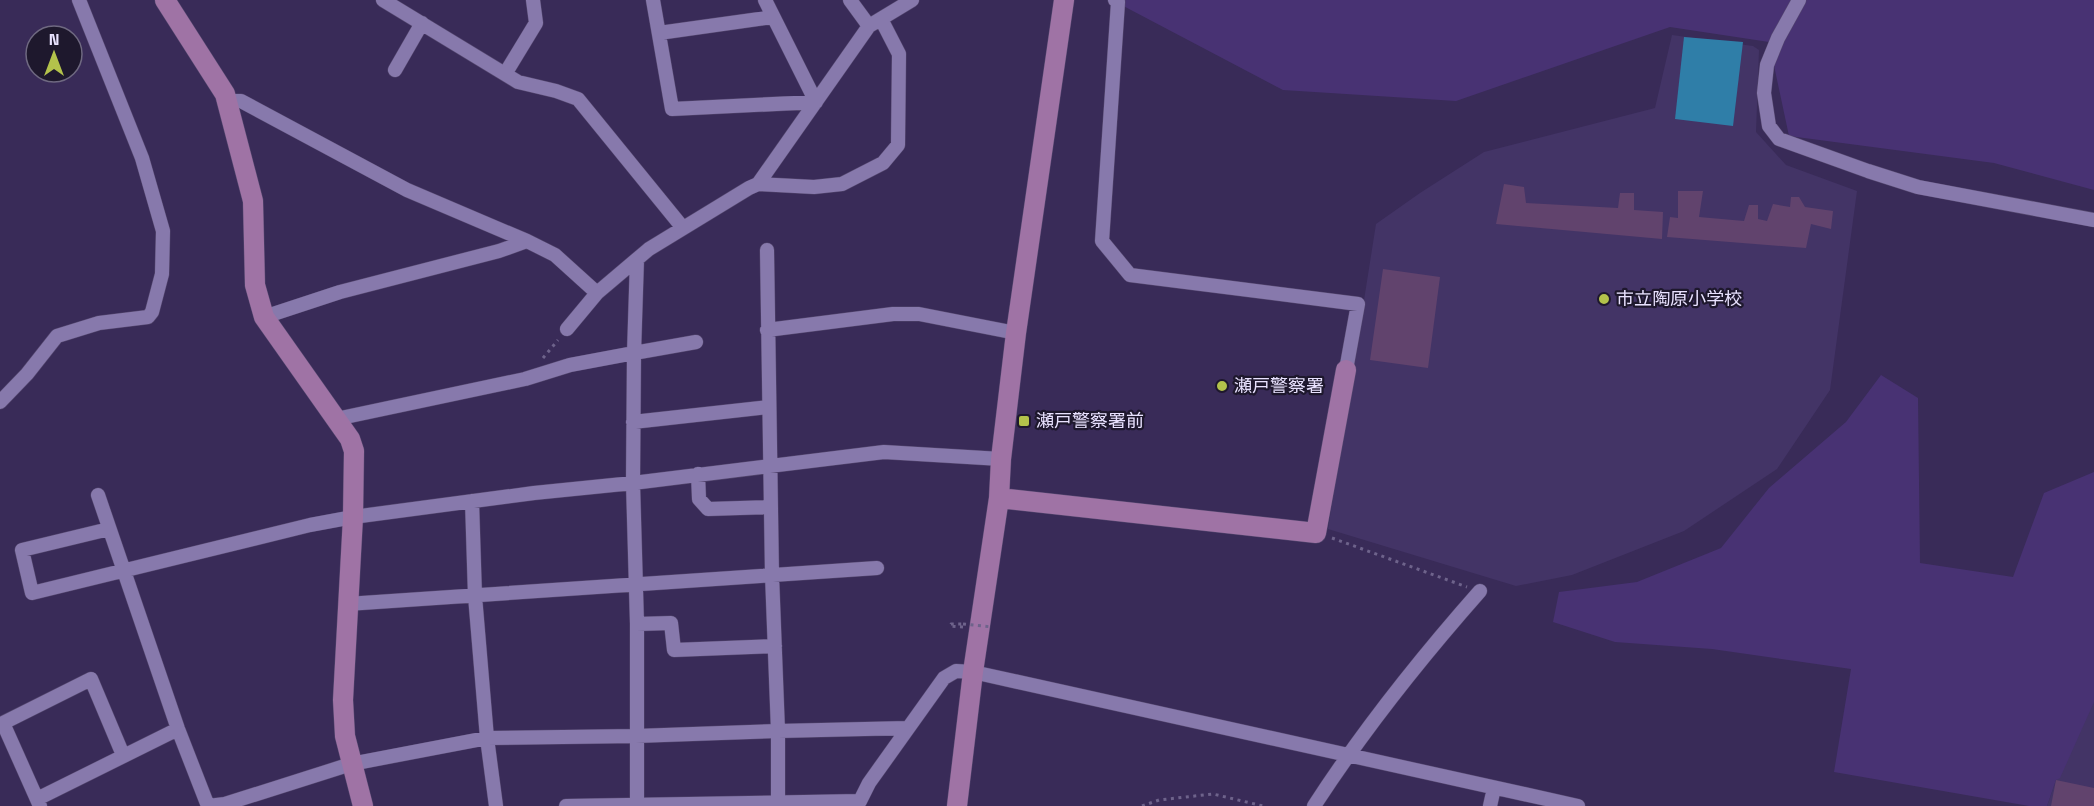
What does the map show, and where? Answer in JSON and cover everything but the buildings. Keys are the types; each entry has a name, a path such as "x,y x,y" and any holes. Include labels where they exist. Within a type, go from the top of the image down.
{"street":[{"path":"0,402 27,374 57,336 99,322 148,317 152,312 162,274 163,231 142,158 80,0"},
{"path":"165,0 221,86 227,101 253,201 255,285 264,317 350,439 354,451 353,517 343,700 345,736 363,806"},
{"path":"383,0 518,82 578,99 683,228"},
{"path":"505,74 536,23 533,0"},
{"path":"653,0 672,109 816,102"},
{"path":"765,0 816,102"},
{"path":"758,184 814,187 842,184 883,163 898,145 899,54 875,23 850,0"},
{"path":"567,329 597,293 637,259 683,228 758,184 875,23 912,0"},
{"path":"957,806 973,672 999,498 1001,459 1016,333 1065,0"},
{"path":"999,498 1316,533 1358,304 1130,274 1102,241 1118,2 1115,0"},
{"path":"1799,0 1778,38 1767,65 1764,93 1769,126 1779,139 1918,187 2094,220"},
{"path":"659,33 773,17"},
{"path":"395,70 422,23"},
{"path":"227,101 241,101 407,190 528,241 555,255 597,293"},
{"path":"264,317 340,292 499,251 528,241"},
{"path":"767,250 768,407 778,730 778,805"},
{"path":"637,259 633,422 637,624 637,805"},
{"path":"767,330 892,314 920,314 1016,333"},
{"path":"336,419 525,379 570,365 696,342"},
{"path":"633,422 768,407"},
{"path":"109,529 22,550 32,593 310,525 353,517 884,452 1001,459"},
{"path":"698,474 699,499 708,509 771,507"},
{"path":"98,495 178,729 208,806 225,804 351,764 487,738 908,728"},
{"path":"472,501 475,596 487,738 496,806"},
{"path":"347,604 878,568"},
{"path":"1314,806 1347,755 1425,654 1480,591"},
{"path":"637,624 671,623 674,650 775,646"},
{"path":"566,806 858,804 869,783 944,678 956,671 973,672 1578,806"},
{"path":"123,755 91,679 3,723 38,802 123,755 178,729"},
{"path":"1490,806 1494,788"}],"path":[{"path":"525,379 567,329"},
{"path":"1316,533 1480,591"},
{"path":"963,626 992,627"},
{"path":"1142,806 1159,800 1213,794 1263,806"}],"shaded area":[{"path":"1112,0 2094,0 2094,190 1994,163 1789,136 1769,42 1670,27 1456,101 1283,90"},
{"name":"市立陶原小学校","path":"1672,35 1753,46 1759,50 1756,132 1786,165 1857,191 1830,390 1777,469 1684,531 1572,575 1516,586 1328,529 1376,224 1484,152 1655,108"},
{"path":"1881,375 1918,398 1920,563 2013,577 2044,493 2094,472 2094,702 2060,778 2056,780 2047,806 2029,806 1834,772 1851,669 1712,649 1615,642 1553,622 1559,592 1637,582 1721,548 1769,488 1846,422"},
{"path":"2094,691 2094,806 2047,806 2056,780"}],"water":[{"path":"1684,37 1743,42 1733,126 1675,119"}],"place":[{"name":"市立陶原小学校","path":"1604,299"},
{"name":"瀬戸警察署","path":"1222,386"},
{"name":"瀬戸警察署前","path":"1024,421"}]}
